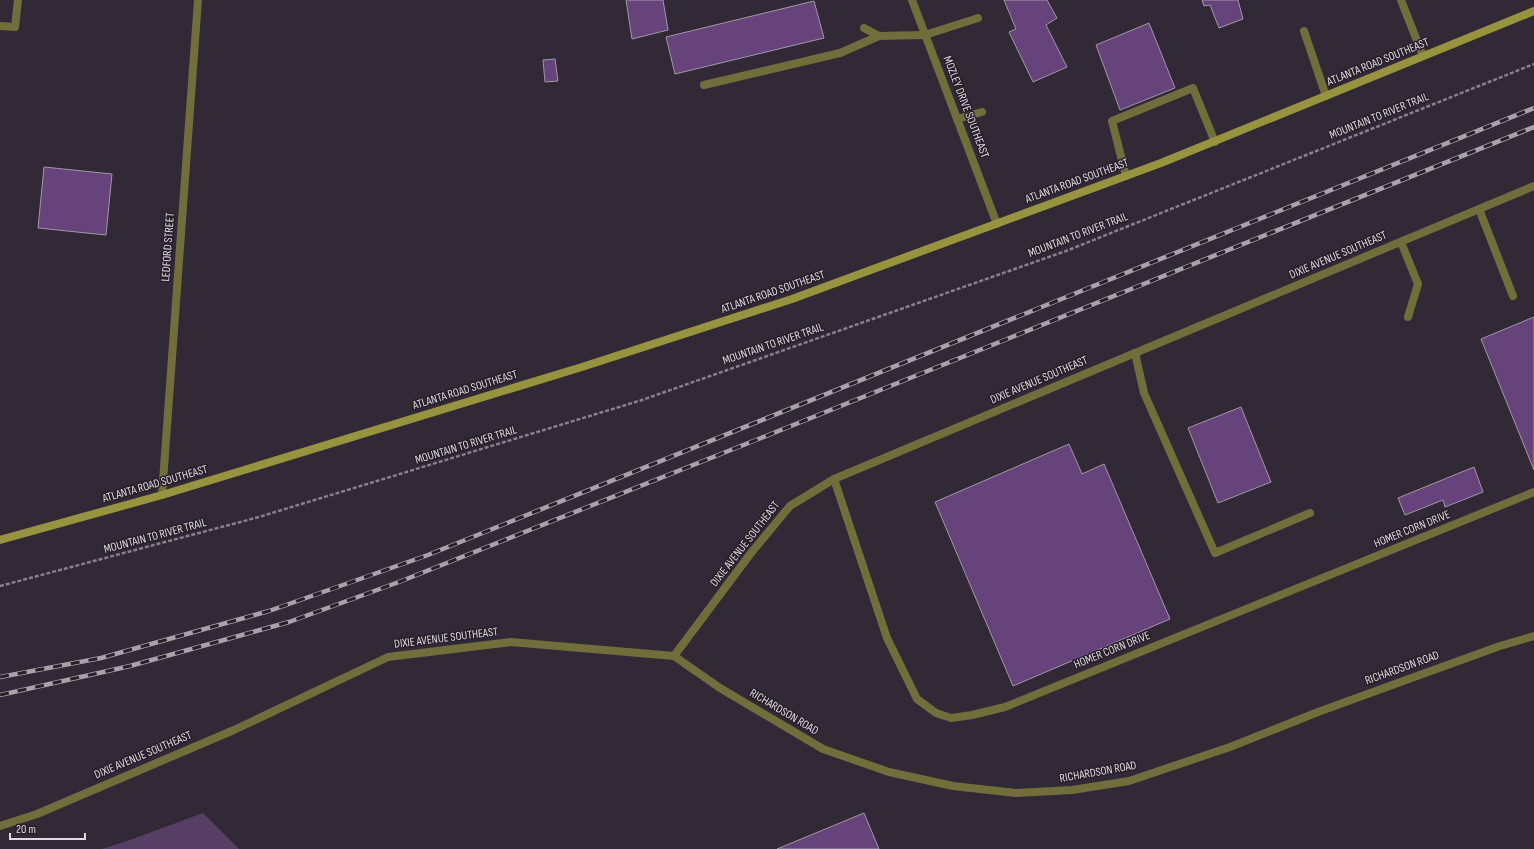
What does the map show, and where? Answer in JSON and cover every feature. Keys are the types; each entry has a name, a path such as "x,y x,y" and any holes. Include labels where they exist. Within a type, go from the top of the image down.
{"main road":[{"name":"ATLANTA ROAD SOUTHEAST","path":"0,540 162,495 590,365 792,299 1215,142 1534,10"}],"street":[{"path":"0,26 15,28 18,0"},
{"name":"LEDFORD STREET","path":"162,495 198,0"},
{"name":"MOZLEY DRIVE SOUTHEAST","path":"912,0 997,224"},
{"path":"1401,0 1423,56"},
{"path":"704,85 840,54 880,36 925,35 978,18"},
{"path":"864,28 880,36"},
{"path":"1304,31 1326,96"},
{"path":"1126,176 1112,121 1194,88 1215,142"},
{"path":"957,119 982,112"},
{"name":"DIXIE AVENUE SOUTHEAST","path":"0,826 36,814 234,730 388,657 511,642 674,656 751,553 790,506 834,479 1534,186"},
{"path":"1479,209 1514,296"},
{"path":"1401,242 1418,284 1408,317"},
{"path":"1135,353 1144,393 1215,553 1310,513"},
{"name":"HOMER CORN DRIVE","path":"834,479 887,638 916,699 936,713 952,718 1005,707 1534,492"},
{"name":"RICHARDSON ROAD","path":"674,656 720,688 823,749 889,772 953,786 1016,794 1072,790 1129,781 1230,747 1318,712 1500,646 1534,636"}],"path":[{"name":"MOUNTAIN TO RIVER TRAIL","path":"0,586 259,517 642,400 1066,251 1534,64"}],"shaded area":[{"path":"203,813 239,849 102,849 130,840"}],"building":[{"path":"626,0 663,0 668,30 632,39"},
{"path":"1004,0 1047,0 1057,18 1046,25 1067,67 1033,82 1009,32 1016,29"},
{"path":"1202,0 1238,0 1243,19 1219,28 1210,5 1204,6"},
{"path":"814,1 824,38 675,74 666,37"},
{"path":"1149,23 1175,88 1120,110 1096,45"},
{"path":"555,59 558,81 545,82 543,60"},
{"path":"44,167 112,174 106,235 38,228"},
{"path":"1534,317 1534,470 1481,339"},
{"path":"1241,407 1271,482 1218,503 1188,428"},
{"path":"1069,444 1082,474 1104,464 1170,619 1013,686 935,502"},
{"path":"1474,467 1483,492 1445,507 1443,500 1405,515 1398,498"},
{"path":"864,813 879,849 777,849"}],"railway":[{"path":"0,677 101,658 269,611 428,555 1534,108"},
{"path":"0,695 130,666 289,622 399,582 1534,127"}]}
